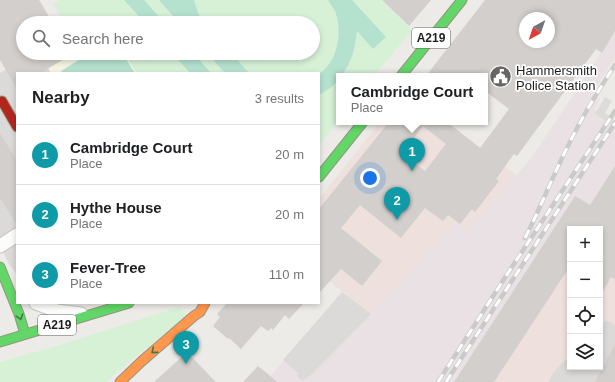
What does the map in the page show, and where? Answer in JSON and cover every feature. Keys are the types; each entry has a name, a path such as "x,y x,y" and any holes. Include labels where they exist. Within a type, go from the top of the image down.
{"main road":[{"name":"A219","path":"403,73 462,0"},
{"path":"0,102 2,101 16,125"},
{"path":"320,176 361,125"},
{"path":"2,271 19,314 25,334"},
{"name":"A219","path":"0,342 126,304"},
{"path":"120,382 142,361 200,312 204,304"}],"street":[{"path":"0,246 16,236"},
{"path":"2,271 16,287"},
{"path":"38,304 58,311 88,315"}],"shaded area":[{"path":"615,31 615,58 592,94 600,99 594,109 615,122 615,166 590,205 575,196 454,382 265,382 342,292 371,314 457,222 466,229 477,220 531,158"},
{"path":"22,60 43,60 50,72 16,72 16,273 9,264 0,245 0,73"},
{"path":"43,60 129,60 136,72 50,72"},
{"path":"378,125 451,125 516,175 477,220 466,229 457,222 371,314 320,274 320,198"},
{"path":"615,166 615,325 606,320 603,322 603,226 567,226 567,358 554,371 548,382 454,382 575,196 590,205"},
{"path":"342,292 371,314 311,375 302,381 297,376 299,374 283,360"},
{"path":"606,320 615,324 615,382 548,382 554,371 567,358 567,370 603,370 603,322"}],"green space":[{"path":"60,0 381,0 412,30 376,73 336,73 336,124 320,144 320,72 136,72 129,60 320,60 320,16 61,16 53,4"},
{"path":"124,0 144,0 159,16 139,16"},
{"path":"159,0 194,0 200,16 173,16"},
{"path":"328,0 352,0 386,37 373,49 357,31 354,49 348,66 343,73 336,73 336,82 320,94 320,73 331,62 337,46 339,28 335,11"},
{"path":"79,60 127,60 134,72 62,72"},
{"path":"178,60 199,60 210,72 189,72"},
{"path":"213,60 237,60 248,72 224,72"},
{"path":"179,307 186,316 106,382 0,382 0,362 60,345"}],"pier":[{"path":"605,97 612,101 605,113 615,120 615,127 595,114"}],"building":[{"path":"0,0 39,0 49,16 16,16 16,60 62,60 43,72 16,72 16,87 0,60"},
{"path":"382,0 431,0 409,26"},
{"path":"485,0 615,0 615,31 602,53 596,49 517,156 514,154 496,179 499,181 475,212 472,209 460,224 448,215 443,221 425,208 401,238 360,205 341,228 382,261 362,286 341,269 320,292 320,208 387,125 451,125 480,148 509,109 488,93 488,73 428,73","holes":["423,126 446,144 425,171 402,153"]},
{"path":"0,133 16,159 16,223 0,198"},
{"path":"615,166 615,279 611,277 603,292 603,226 567,226 567,271 494,382 454,382 575,196 590,205"},
{"path":"226,304 303,304 289,319 285,315 273,330 271,328 268,331 261,326 241,349 213,326 220,317 217,314"},
{"path":"615,344 615,382 595,382 601,370 603,370 603,367"},
{"path":"187,352 216,382 154,382"},
{"path":"258,366 268,374 277,382 243,382"}],"railway":[{"path":"525,238 574,134 590,104 615,65"},
{"path":"438,382 615,111"},
{"path":"446,382 615,123"}],"traffic: fast":[{"path":"403,73 462,0"},
{"path":"320,176 361,125"},
{"path":"0,267 19,314 25,334"},
{"path":"0,342 126,304"}],"traffic: slow":[{"path":"120,382 142,361 200,312 204,304"}],"traffic: jam":[{"path":"0,103 2,101 16,125"}],"place":[{"name":"Hammersmith Police Station","path":"501,77"},
{"name":"Cambridge Court","path":"412,171"},
{"name":"Hythe House","path":"397,220"},
{"name":"Fever-Tree","path":"186,364"}]}
